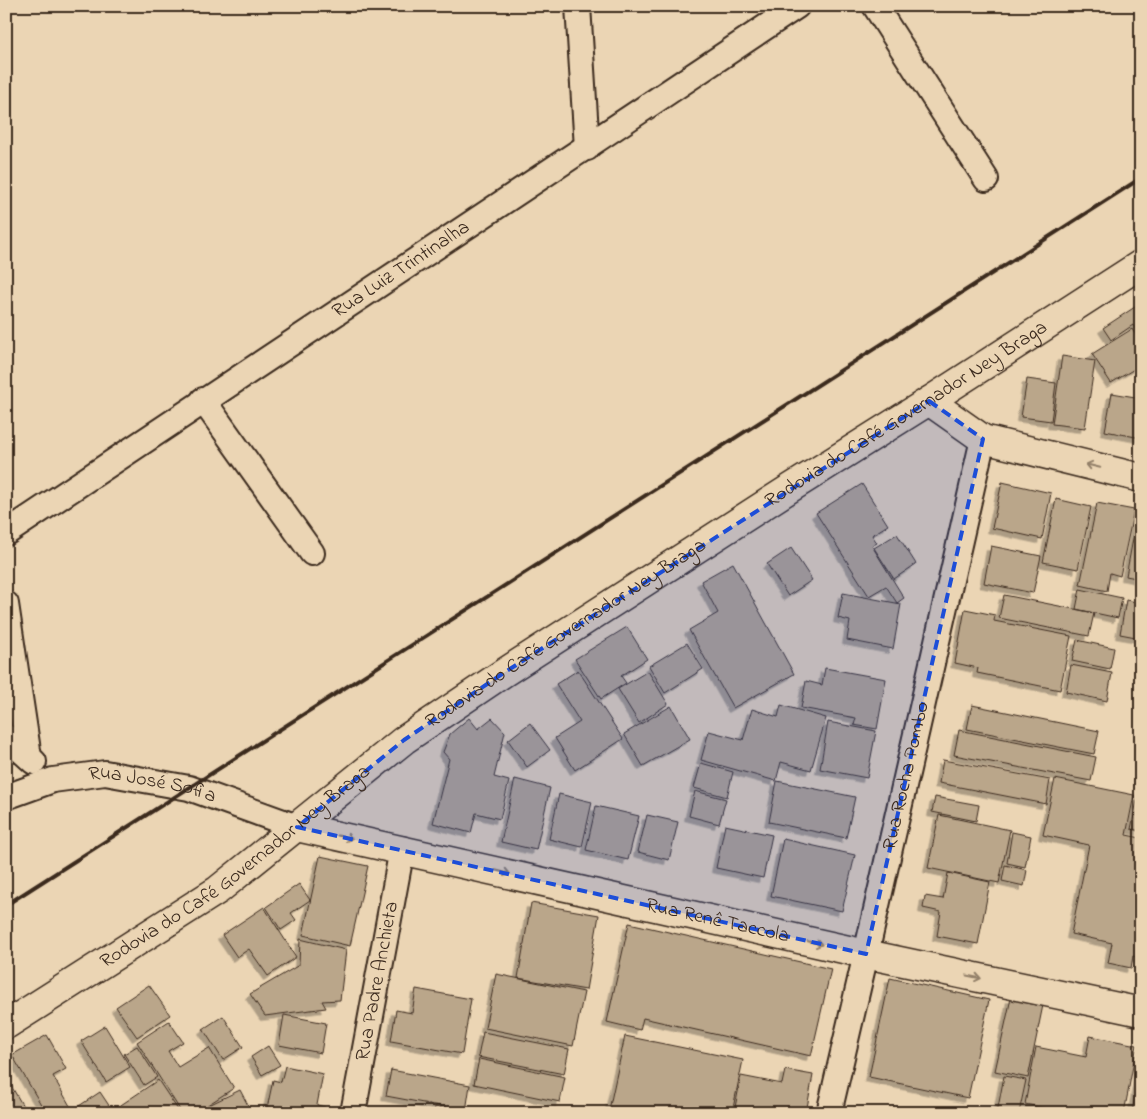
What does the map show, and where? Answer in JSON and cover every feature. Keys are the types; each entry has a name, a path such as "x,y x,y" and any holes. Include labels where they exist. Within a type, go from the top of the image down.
{"main road":[{"name":"Rodovia do Café Governador Ney Braga","path":"6,1025 218,890 404,740 502,674 789,489 929,402 1141,264"},
{"path":"929,402 982,439 1141,478"},
{"name":"Rua Renê Taccola","path":"297,827 866,954 1141,1012"}],"street":[{"path":"578,6 587,148"},
{"name":"Rua Luiz Trintinalha","path":"6,534 203,400 587,148 797,6"},
{"path":"875,6 986,179"},
{"path":"203,400 312,553"},
{"name":"Rua Rocha Pombo","path":"829,1113 982,439"},
{"path":"6,604 29,757"},
{"path":"6,737 53,780"},
{"name":"Rua José Sofia","path":"6,797 53,780 105,773 189,788 297,827"},
{"name":"Rua Padre Anchieta","path":"353,1113 402,849"}],"highlighted area":[{"path":"929,401 983,439 866,954 297,827 404,740 502,674"}],"building":[{"path":"1141,303 1141,337 1133,325 1111,340 1103,328"},
{"path":"1132,329 1141,343 1141,365 1111,383 1092,354"},
{"path":"1062,356 1095,361 1085,428 1052,424"},
{"path":"1027,379 1056,383 1051,421 1021,417"},
{"path":"1112,393 1141,398 1141,438 1105,431"},
{"path":"1002,482 1051,493 1042,539 992,528"},
{"path":"862,484 888,525 872,535 877,543 872,546 904,598 897,603 886,586 869,596 816,513"},
{"path":"1056,499 1091,507 1078,569 1043,562"},
{"path":"1141,502 1141,579 1126,576"},
{"path":"1097,503 1134,510 1120,576 1110,573 1107,591 1080,585"},
{"path":"897,534 916,564 894,579 874,548"},
{"path":"991,546 1041,556 1033,593 984,583"},
{"path":"791,548 812,580 788,596 767,564"},
{"path":"733,563 794,674 733,708 689,630 718,613 701,581"},
{"path":"1080,589 1122,598 1118,618 1076,609"},
{"path":"843,593 901,604 893,649 847,640 850,621 838,618"},
{"path":"1004,595 1094,613 1089,636 999,618"},
{"path":"1126,600 1141,603 1141,638 1120,634"},
{"path":"965,609 995,615 994,621 1071,636 1060,690 977,673 978,668 955,663"},
{"path":"627,627 647,659 621,676 626,683 601,699 575,659"},
{"path":"1077,640 1114,648 1110,669 1072,661"},
{"path":"687,643 703,669 665,693 649,666"},
{"path":"1071,665 1112,673 1107,701 1066,692"},
{"path":"825,668 886,679 877,729 854,725 856,718 801,708 806,681 822,685"},
{"path":"578,670 623,739 575,770 555,738 580,722 556,684"},
{"path":"648,671 668,704 639,723 618,689"},
{"path":"781,705 826,718 811,770 781,762 776,781 701,760 709,731 743,740 752,709 778,717"},
{"path":"972,705 1099,731 1094,754 967,729"},
{"path":"671,706 690,739 643,766 624,734"},
{"path":"469,718 478,729 492,718 505,732 494,777 509,781 500,819 476,813 471,833 433,823 449,759 443,752 450,734"},
{"path":"828,722 876,731 867,778 820,769"},
{"path":"530,723 550,750 527,767 508,740"},
{"path":"959,730 1096,757 1091,781 954,755"},
{"path":"943,760 1050,780 1046,804 939,783"},
{"path":"701,763 733,772 727,797 694,788"},
{"path":"515,779 550,788 536,850 501,842"},
{"path":"1055,779 1134,795 1126,835 1141,838 1141,958 1133,956 1131,968 1108,963 1112,943 1071,934 1089,845 1043,835"},
{"path":"777,781 855,797 846,838 769,822"},
{"path":"695,791 726,799 719,824 689,816"},
{"path":"559,794 592,802 582,847 549,839"},
{"path":"1138,796 1141,797 1141,831 1131,829"},
{"path":"935,797 979,805 976,821 932,812"},
{"path":"596,806 639,816 628,860 586,850"},
{"path":"647,815 678,822 669,860 638,852"},
{"path":"939,815 1010,830 999,883 928,868"},
{"path":"725,825 772,835 763,878 716,868"},
{"path":"1012,832 1031,836 1025,867 1007,863"},
{"path":"783,839 855,855 842,911 771,896"},
{"path":"320,856 368,866 350,946 303,935"},
{"path":"1005,865 1027,870 1024,886 1002,881"},
{"path":"948,873 990,882 978,944 937,936 941,912 923,908 925,896 943,899"},
{"path":"299,884 310,900 291,913 296,920 281,930 266,907"},
{"path":"531,903 599,915 586,990 518,978"},
{"path":"264,907 296,957 268,976 249,949 237,957 222,935"},
{"path":"629,923 831,969 811,1056 643,1018 640,1030 607,1022"},
{"path":"300,939 346,950 340,1000 322,1001 326,1008 265,1016 250,994 299,965"},
{"path":"496,974 584,992 573,1046 485,1028"},
{"path":"890,978 989,1000 968,1098 869,1077"},
{"path":"149,985 170,1015 137,1037 116,1007"},
{"path":"416,989 471,999 462,1054 391,1041 396,1010 412,1013"},
{"path":"1011,998 1043,1005 1028,1078 995,1071"},
{"path":"284,1015 326,1023 321,1053 279,1045"},
{"path":"223,1016 243,1047 223,1060 203,1029"},
{"path":"169,1021 183,1042 168,1051 178,1067 209,1048 234,1088 195,1113 182,1113 137,1042"},
{"path":"105,1026 130,1067 106,1082 81,1041"},
{"path":"483,1032 569,1049 564,1074 478,1057"},
{"path":"47,1035 66,1069 53,1076 74,1113 46,1113 12,1055"},
{"path":"625,1036 743,1060 732,1113 621,1113 609,1110"},
{"path":"1090,1036 1137,1045 1124,1113 1068,1113 1025,1104 1036,1047 1086,1057"},
{"path":"137,1046 157,1077 144,1085 124,1054"},
{"path":"268,1046 280,1065 262,1075 251,1057"},
{"path":"479,1059 565,1077 560,1102 474,1084"},
{"path":"1141,1061 1141,1113 1138,1113 1132,1112"},
{"path":"285,1066 323,1074 317,1105 325,1107 324,1113 266,1113 273,1080 281,1082"},
{"path":"391,1070 470,1085 466,1111 386,1096"},
{"path":"785,1070 813,1075 806,1113 734,1113 741,1076 782,1084"},
{"path":"1004,1076 1026,1080 1019,1113 997,1113"},
{"path":"6,1077 27,1113 6,1113"},
{"path":"158,1080 180,1113 117,1113 115,1109"},
{"path":"240,1090 252,1113 213,1113 209,1105"},
{"path":"100,1092 114,1113 74,1113 73,1110"},
{"path":"435,1107 461,1113 434,1113"}],"railway":[{"path":"6,905 1141,178"}]}
